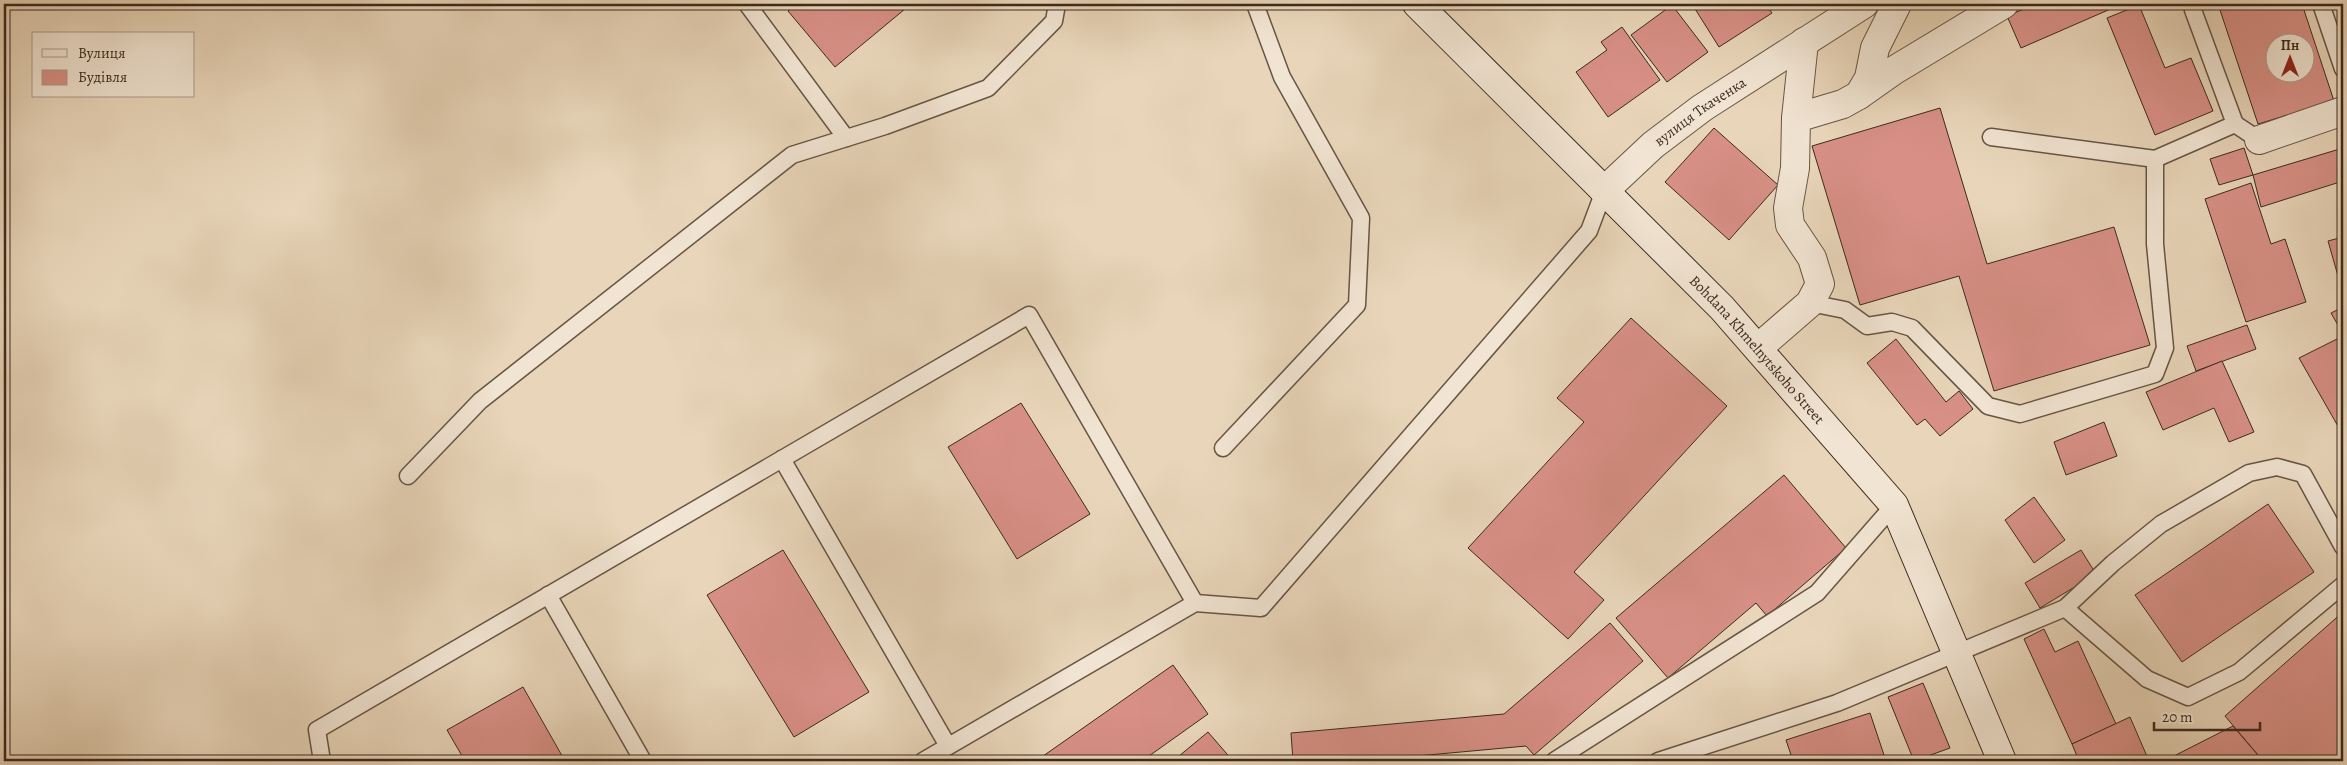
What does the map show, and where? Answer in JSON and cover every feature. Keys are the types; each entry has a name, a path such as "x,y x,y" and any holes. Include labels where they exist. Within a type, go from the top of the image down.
{"street":[{"name":"Bohdana Khmelnytskoho Street","path":"1416,4 1722,308 1894,505 2002,761"},
{"name":"вулиця Ткаченка","path":"1604,191 1653,145 1702,108 1864,4"},
{"path":"1859,95 1869,78 1875,48 1897,4"},
{"path":"1796,118 1843,104 1893,71 2004,4"},
{"path":"1758,348 1810,303 1820,284 1812,258 1790,225 1788,208 1795,168 1796,118 1804,42"},
{"path":"2260,140 2343,111"}],"lane":[{"path":"748,4 846,138"},
{"path":"408,476 480,401 792,155 885,126 988,88 1054,21 1057,4"},
{"path":"1224,448 1356,305 1361,218 1282,77 1255,4"},
{"path":"2321,4 2343,69"},
{"path":"2194,10 2235,124 2260,140"},
{"path":"1991,137 2155,159 2235,124"},
{"path":"1810,303 1845,310 1867,326 1892,322 1912,328 1988,406 2020,414 2156,374 2165,348 2156,244 2155,159"},
{"path":"922,761 1195,603 1262,608 1589,231 1604,191"},
{"path":"322,761 317,730 1030,315 1195,603"},
{"path":"782,459 948,746"},
{"path":"1658,761 1836,703 1955,652 2065,608 2113,563 2161,524 2249,473 2276,467 2302,474 2343,547"},
{"path":"1554,761 1817,593 1894,505"},
{"path":"2065,608 2147,679 2188,697 2239,672 2343,585"},
{"path":"548,595 643,761"}],"building":[{"path":"796,4 911,4 835,67 788,11"},
{"path":"1692,4 1766,4 1772,13 1719,47"},
{"path":"2036,4 2122,4 2021,48 2007,16"},
{"path":"2218,4 2302,4 2311,32 2264,32 2264,82 2314,82 2314,40 2334,101 2258,124"},
{"path":"1672,5 1708,52 1667,82 1631,35"},
{"path":"2139,5 2165,68 2191,58 2213,111 2155,135 2107,18"},
{"path":"1622,27 1660,80 1608,117 1576,72 1607,50 1601,42"},
{"path":"1940,108 1987,264 2114,227 2150,345 1994,391 1959,276 1860,305 1812,146"},
{"path":"1714,128 1778,185 1729,240 1665,182"},
{"path":"2244,148 2253,175 2219,185 2210,159"},
{"path":"2343,148 2343,181 2261,207 2253,175"},
{"path":"2251,183 2271,244 2285,239 2306,302 2246,322 2205,199"},
{"path":"2343,237 2343,274 2338,276 2328,241"},
{"path":"2343,307 2343,334 2331,313"},
{"path":"1631,318 1727,406 1574,572 1604,600 1568,639 1468,548 1584,422 1557,398"},
{"path":"2247,325 2256,349 2196,371 2187,346"},
{"path":"2343,336 2343,435 2299,358"},
{"path":"1896,339 1946,402 1959,391 1973,409 1940,436 1925,419 1917,425 1867,363"},
{"path":"2222,361 2254,432 2229,442 2214,408 2163,430 2146,392"},
{"path":"1021,403 1090,514 1017,559 948,447"},
{"path":"2104,422 2117,456 2066,475 2054,442"},
{"path":"1784,475 1846,548 1767,616 1756,603 1668,678 1616,618"},
{"path":"2034,497 2065,540 2034,563 2005,520"},
{"path":"2268,504 2314,572 2182,662 2135,595"},
{"path":"783,550 869,692 794,737 707,595"},
{"path":"2081,550 2096,574 2040,608 2025,583"},
{"path":"2343,612 2343,760 2263,761 2225,716"},
{"path":"1610,623 1643,661 1534,755 1526,746 1363,761 1293,761 1291,733 1504,714"},
{"path":"2044,629 2055,652 2078,641 2116,724 2072,744 2024,639"},
{"path":"1173,665 1208,714 1142,761 1036,761"},
{"path":"1923,683 1950,748 1914,761 1888,697"},
{"path":"523,687 565,761 465,761 447,730"},
{"path":"1870,713 1886,761 1793,761 1786,740"},
{"path":"2130,717 2149,761 2079,761 2072,744"},
{"path":"2233,726 2263,761 2166,760"},
{"path":"1208,732 1233,761 1173,761"}]}
